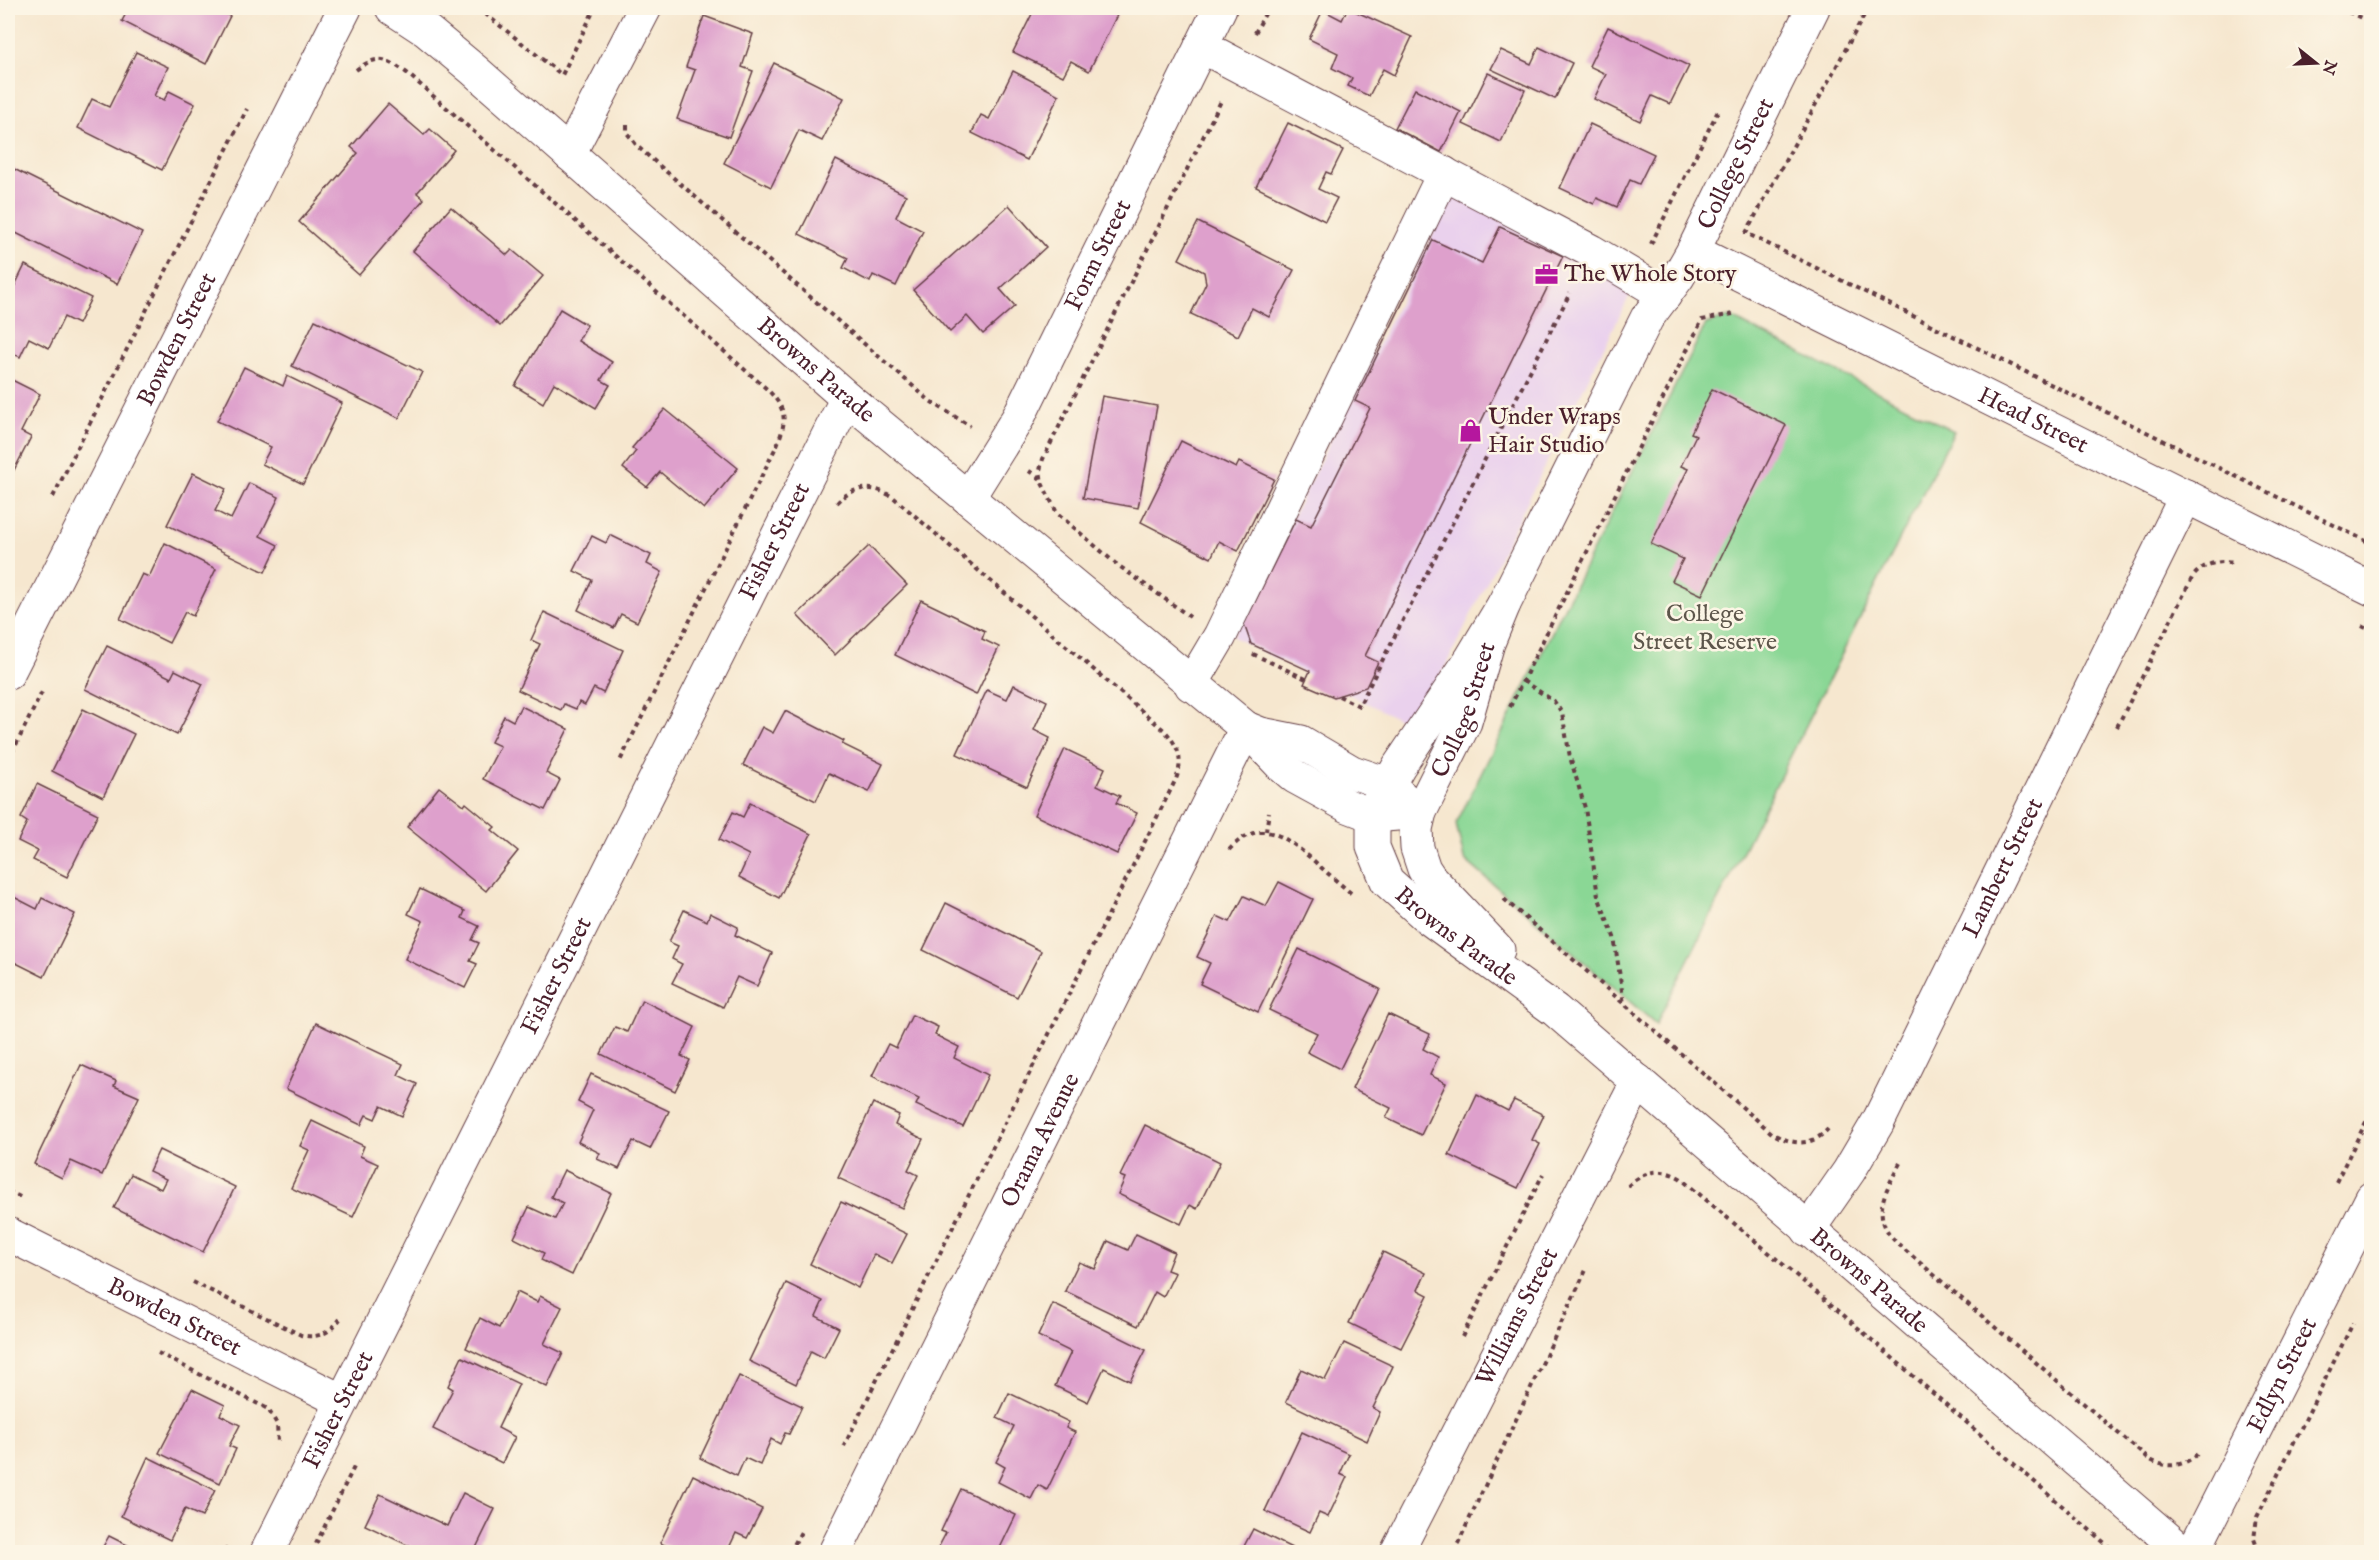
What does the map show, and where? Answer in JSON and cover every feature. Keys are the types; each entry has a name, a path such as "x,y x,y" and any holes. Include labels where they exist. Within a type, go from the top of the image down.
{"street":[{"name":"Bowden Street","path":"8,673 345,8"},
{"name":"Browns Parade","path":"392,8 427,31 474,70 847,398 1191,685 1246,728 1275,760 1295,777 1348,806 1374,816 1420,812"},
{"path":"569,154 645,8"},
{"name":"Form Street","path":"968,498 1018,418 1220,8"},
{"name":"College Street","path":"1388,784 1472,659 1504,604 1647,318 1665,295 1693,251 1813,8"},
{"path":"1201,46 1591,251 1665,295"},
{"path":"1191,685 1220,636 1444,173"},
{"name":"Head Street","path":"1693,251 2372,589"},
{"name":"Fisher Street","path":"267,1552 847,398"},
{"name":"Lambert Street","path":"1808,1230 1849,1171 1878,1122 2186,496"},
{"name":"College Street","path":"1420,812 1465,722 1488,643 1504,604"},
{"name":"Browns Parade","path":"1246,728 1261,734 1301,742 1352,772 1388,784 1420,812"},
{"name":"Orama Avenue","path":"835,1552 1246,728"},
{"name":"Browns Parade","path":"1388,784 1374,816 1373,847 1381,872 1392,886 1427,917 1555,1010 2183,1552"},
{"name":"Browns Parade","path":"1420,812 1416,829 1417,849 1430,878 1555,1010"},
{"name":"Williams Street","path":"1397,1552 1638,1081"},
{"name":"Edlyn Street","path":"2193,1552 2372,1198"},
{"name":"Bowden Street","path":"8,1234 342,1401"}],"path":[{"path":"478,8 562,75 595,8"},
{"path":"1268,8 1043,459 1040,470 1041,479 1057,513 1115,563 1234,645 1306,679"},
{"path":"1868,8 1746,233 2372,544"},
{"path":"2340,8 2372,23"},
{"path":"390,61 416,81 775,397 784,410 783,426 767,466"},
{"path":"50,502 247,109"},
{"path":"1651,244 1718,110"},
{"path":"627,122 627,133 638,147 930,401 961,419 1041,479"},
{"path":"1339,696 1359,706 1570,293"},
{"path":"1508,711 1702,320"},
{"path":"832,510 845,495 860,488 877,489 893,497 1165,731 1176,746 1180,760 1176,779 843,1446"},
{"path":"2186,588 2195,573 2207,565 2229,562 2242,566"},
{"path":"2361,626 2372,631"},
{"path":"1523,681 1554,701 1562,713 1570,757 1585,808 1598,896 1614,938 1624,1004"},
{"path":"1266,831 1269,812"},
{"path":"1226,854 1246,835 1266,831 1289,840 1333,878"},
{"path":"1496,892 1773,1134 1790,1142 1807,1143 1821,1136 1833,1124"},
{"path":"1623,1192 1633,1182 1650,1172 1663,1171 1680,1178 1841,1313 2115,1552"},
{"path":"8,1191 28,1201"},
{"path":"1881,1214 1886,1230 1897,1243 2147,1458 2158,1464 2174,1466 2192,1459 2203,1449"},
{"path":"1454,1552 1590,1262"},
{"path":"185,1278 301,1335 310,1337 327,1333 344,1313"},
{"path":"2259,1552 2254,1539 2257,1517 2356,1318"},
{"path":"154,1351 268,1409 277,1424 278,1446"},
{"path":"312,1552 356,1462"},
{"path":"790,1552 806,1521"}],"shaded area":[{"path":"1452,196 1634,287 1415,727 1233,637"}],"green space":[{"name":"College Street Reserve","path":"1730,317 1954,431 1656,1024 1464,859 1456,824 1706,324"}],"building":[{"path":"129,8 213,8 230,16 206,64 122,21"},
{"path":"1035,8 1103,8 1117,15 1089,71 1071,61 1063,76 1013,52"},
{"path":"1348,8 1412,37 1394,75 1383,69 1369,96 1348,86 1352,78 1332,68 1338,53 1309,39 1323,10 1342,20"},
{"path":"704,16 753,34 742,67 753,71 729,137 677,119 695,70 686,67"},
{"path":"1608,27 1689,66 1670,104 1652,96 1640,121 1594,99 1606,74 1589,66"},
{"path":"1539,47 1572,63 1555,99 1491,69 1501,50 1531,64"},
{"path":"136,52 168,67 154,96 164,100 169,91 195,104 162,170 78,128 92,99 109,107"},
{"path":"774,63 844,98 822,141 799,130 771,187 724,163"},
{"path":"1013,71 1059,95 1027,160 972,133 981,115 989,119"},
{"path":"1488,73 1525,90 1501,142 1463,124"},
{"path":"1415,89 1461,112 1441,152 1395,128"},
{"path":"388,104 424,135 430,129 454,150 417,193 424,199 359,275 299,222 358,153 351,147"},
{"path":"1288,123 1343,150 1331,174 1326,172 1318,189 1337,198 1325,221 1256,187"},
{"path":"1590,124 1654,154 1639,184 1630,180 1617,207 1597,198 1594,204 1560,188"},
{"path":"836,160 906,195 896,217 923,231 896,286 873,275 870,282 843,268 848,258 799,234"},
{"path":"8,166 142,233 117,284 8,229"},
{"path":"1009,205 1046,247 1000,289 1015,306 983,334 967,316 950,332 913,290"},
{"path":"451,207 507,255 512,250 543,276 500,326 413,251"},
{"path":"1198,222 1294,270 1269,317 1252,308 1238,336 1191,314 1206,283 1204,272 1179,259"},
{"path":"1500,227 1563,256 1365,656 1378,662 1366,687 1334,697 1304,684 1310,671 1251,644 1244,624 1296,519 1311,526 1370,408 1355,401 1433,240 1482,263"},
{"path":"25,265 91,298 78,324 64,317 49,348 29,338 20,357 8,351 8,300"},
{"path":"560,309 587,325 578,341 612,362 601,380 610,385 596,408 554,383 543,403 515,386"},
{"path":"315,320 422,372 399,418 292,366"},
{"path":"244,367 283,386 287,376 342,403 303,484 262,464 271,447 217,421"},
{"path":"8,378 40,394 21,432 31,437 12,474 8,472"},
{"path":"1712,389 1786,425 1702,595 1672,581 1683,559 1651,544 1688,469 1681,466 1696,435 1691,433"},
{"path":"1102,396 1157,406 1138,508 1083,498"},
{"path":"665,409 738,468 704,509 660,472 647,487 623,468 636,451 632,448"},
{"path":"1181,441 1236,468 1239,462 1274,479 1238,551 1219,541 1211,558 1141,522"},
{"path":"193,473 226,489 215,511 231,519 249,483 279,497 260,536 278,545 265,572 167,525"},
{"path":"610,535 651,555 647,564 662,572 637,622 621,614 614,628 578,610 592,580 574,571 592,536 606,543"},
{"path":"165,543 216,569 193,616 185,612 169,643 120,619 142,574 149,577"},
{"path":"869,546 907,585 835,655 797,615"},
{"path":"921,600 985,631 982,639 999,647 976,695 895,655"},
{"path":"544,612 623,650 603,693 594,688 585,705 579,702 576,709 564,704 561,710 518,690 540,644 531,640"},
{"path":"107,646 171,678 175,670 203,684 177,735 85,689"},
{"path":"1014,685 1047,701 1034,730 1050,738 1027,787 957,754 987,690 1007,699"},
{"path":"521,706 568,729 546,773 560,780 545,810 483,779 500,746 491,742 504,716 513,721"},
{"path":"83,709 134,734 103,797 52,771"},
{"path":"785,711 844,741 842,744 883,764 869,792 829,773 816,801 743,765 762,727 773,733"},
{"path":"1065,749 1105,768 1097,785 1120,796 1116,803 1137,813 1117,854 1034,815"},
{"path":"37,784 98,814 67,877 33,860 38,851 18,841 27,822 21,818"},
{"path":"439,787 464,806 466,803 495,827 492,830 518,851 486,891 407,827"},
{"path":"750,803 811,834 779,898 739,877 749,855 719,840 733,812 743,817"},
{"path":"1279,882 1313,899 1258,1012 1200,984 1210,963 1197,957 1217,916 1230,922 1244,896 1266,906"},
{"path":"420,889 465,911 462,918 479,926 472,940 479,943 470,961 477,964 465,988 405,959 423,921 408,914"},
{"path":"8,894 37,909 42,898 75,914 44,977 8,959"},
{"path":"946,903 1041,951 1017,997 923,950"},
{"path":"684,910 707,921 710,913 738,927 735,935 772,953 757,986 737,977 723,1007 672,983 682,964 672,959 678,946 669,942"},
{"path":"1299,949 1380,989 1340,1069 1307,1052 1317,1033 1269,1010"},
{"path":"642,1000 695,1027 681,1056 690,1060 675,1091 601,1054 615,1027 627,1032"},
{"path":"1388,1014 1430,1034 1423,1049 1438,1057 1430,1075 1446,1083 1421,1135 1386,1118 1391,1108 1352,1089"},
{"path":"912,1015 938,1027 935,1035 959,1047 954,1058 988,1075 963,1127 916,1105 919,1099 872,1076 888,1044 896,1048"},
{"path":"316,1023 403,1064 398,1075 417,1084 402,1116 381,1106 375,1119 366,1115 361,1125 286,1089"},
{"path":"81,1065 116,1081 114,1086 139,1097 102,1175 71,1161 62,1178 34,1164"},
{"path":"591,1074 669,1111 650,1149 633,1141 619,1169 597,1159 600,1153 578,1142 593,1110 578,1102"},
{"path":"1477,1095 1508,1111 1514,1100 1544,1115 1532,1140 1540,1144 1518,1188 1449,1155"},
{"path":"873,1103 899,1115 895,1125 923,1139 908,1170 918,1175 902,1208 838,1178"},
{"path":"312,1121 364,1146 360,1156 378,1164 353,1217 291,1188 309,1150 300,1146"},
{"path":"1145,1125 1220,1162 1197,1209 1190,1205 1181,1224 1118,1194 1125,1178 1120,1176"},
{"path":"159,1150 235,1187 203,1252 114,1208 131,1174 161,1189 166,1179 149,1171"},
{"path":"564,1170 611,1193 572,1275 541,1260 544,1253 514,1238 529,1207 555,1219 563,1203 551,1197"},
{"path":"841,1202 907,1234 892,1263 874,1254 858,1288 810,1264"},
{"path":"1136,1234 1174,1252 1167,1270 1175,1273 1163,1297 1155,1292 1138,1326 1065,1291 1079,1262 1095,1269 1108,1241 1128,1250"},
{"path":"1383,1252 1426,1273 1418,1290 1428,1295 1401,1348 1349,1323"},
{"path":"786,1283 823,1301 816,1316 839,1328 824,1358 811,1351 796,1384 749,1361"},
{"path":"517,1292 537,1302 540,1296 562,1307 544,1344 563,1353 547,1387 466,1348 480,1318 499,1328"},
{"path":"1053,1304 1146,1350 1130,1381 1104,1368 1088,1402 1055,1386 1071,1352 1038,1336"},
{"path":"1344,1343 1393,1366 1373,1408 1380,1412 1367,1441 1286,1402 1301,1369 1325,1380"},
{"path":"462,1357 519,1384 498,1428 515,1437 502,1463 433,1429 453,1389 448,1386"},
{"path":"739,1376 802,1406 789,1434 785,1433 780,1444 771,1439 760,1465 745,1458 737,1476 700,1458"},
{"path":"192,1389 225,1405 220,1415 240,1425 229,1446 236,1449 220,1483 159,1453"},
{"path":"1009,1393 1069,1422 1066,1428 1075,1432 1047,1490 1038,1485 1031,1499 998,1482 1005,1467 996,1462 1014,1426 997,1418"},
{"path":"1302,1432 1349,1454 1340,1474 1347,1477 1328,1517 1319,1513 1310,1532 1265,1511"},
{"path":"148,1457 215,1490 202,1517 185,1509 170,1540 121,1516"},
{"path":"693,1475 762,1509 747,1538 736,1533 727,1552 680,1552 660,1543"},
{"path":"961,1489 1016,1515 998,1552 936,1552 946,1533 941,1531"},
{"path":"463,1493 495,1509 474,1552 422,1552 365,1525 380,1494 447,1526"},
{"path":"1253,1529 1300,1552 1241,1552"},
{"path":"109,1536 141,1552 100,1552"}],"place":[{"name":"The Whole Story","path":"1546,274"},
{"name":"Under Wraps Hair Studio","path":"1470,431"}]}
